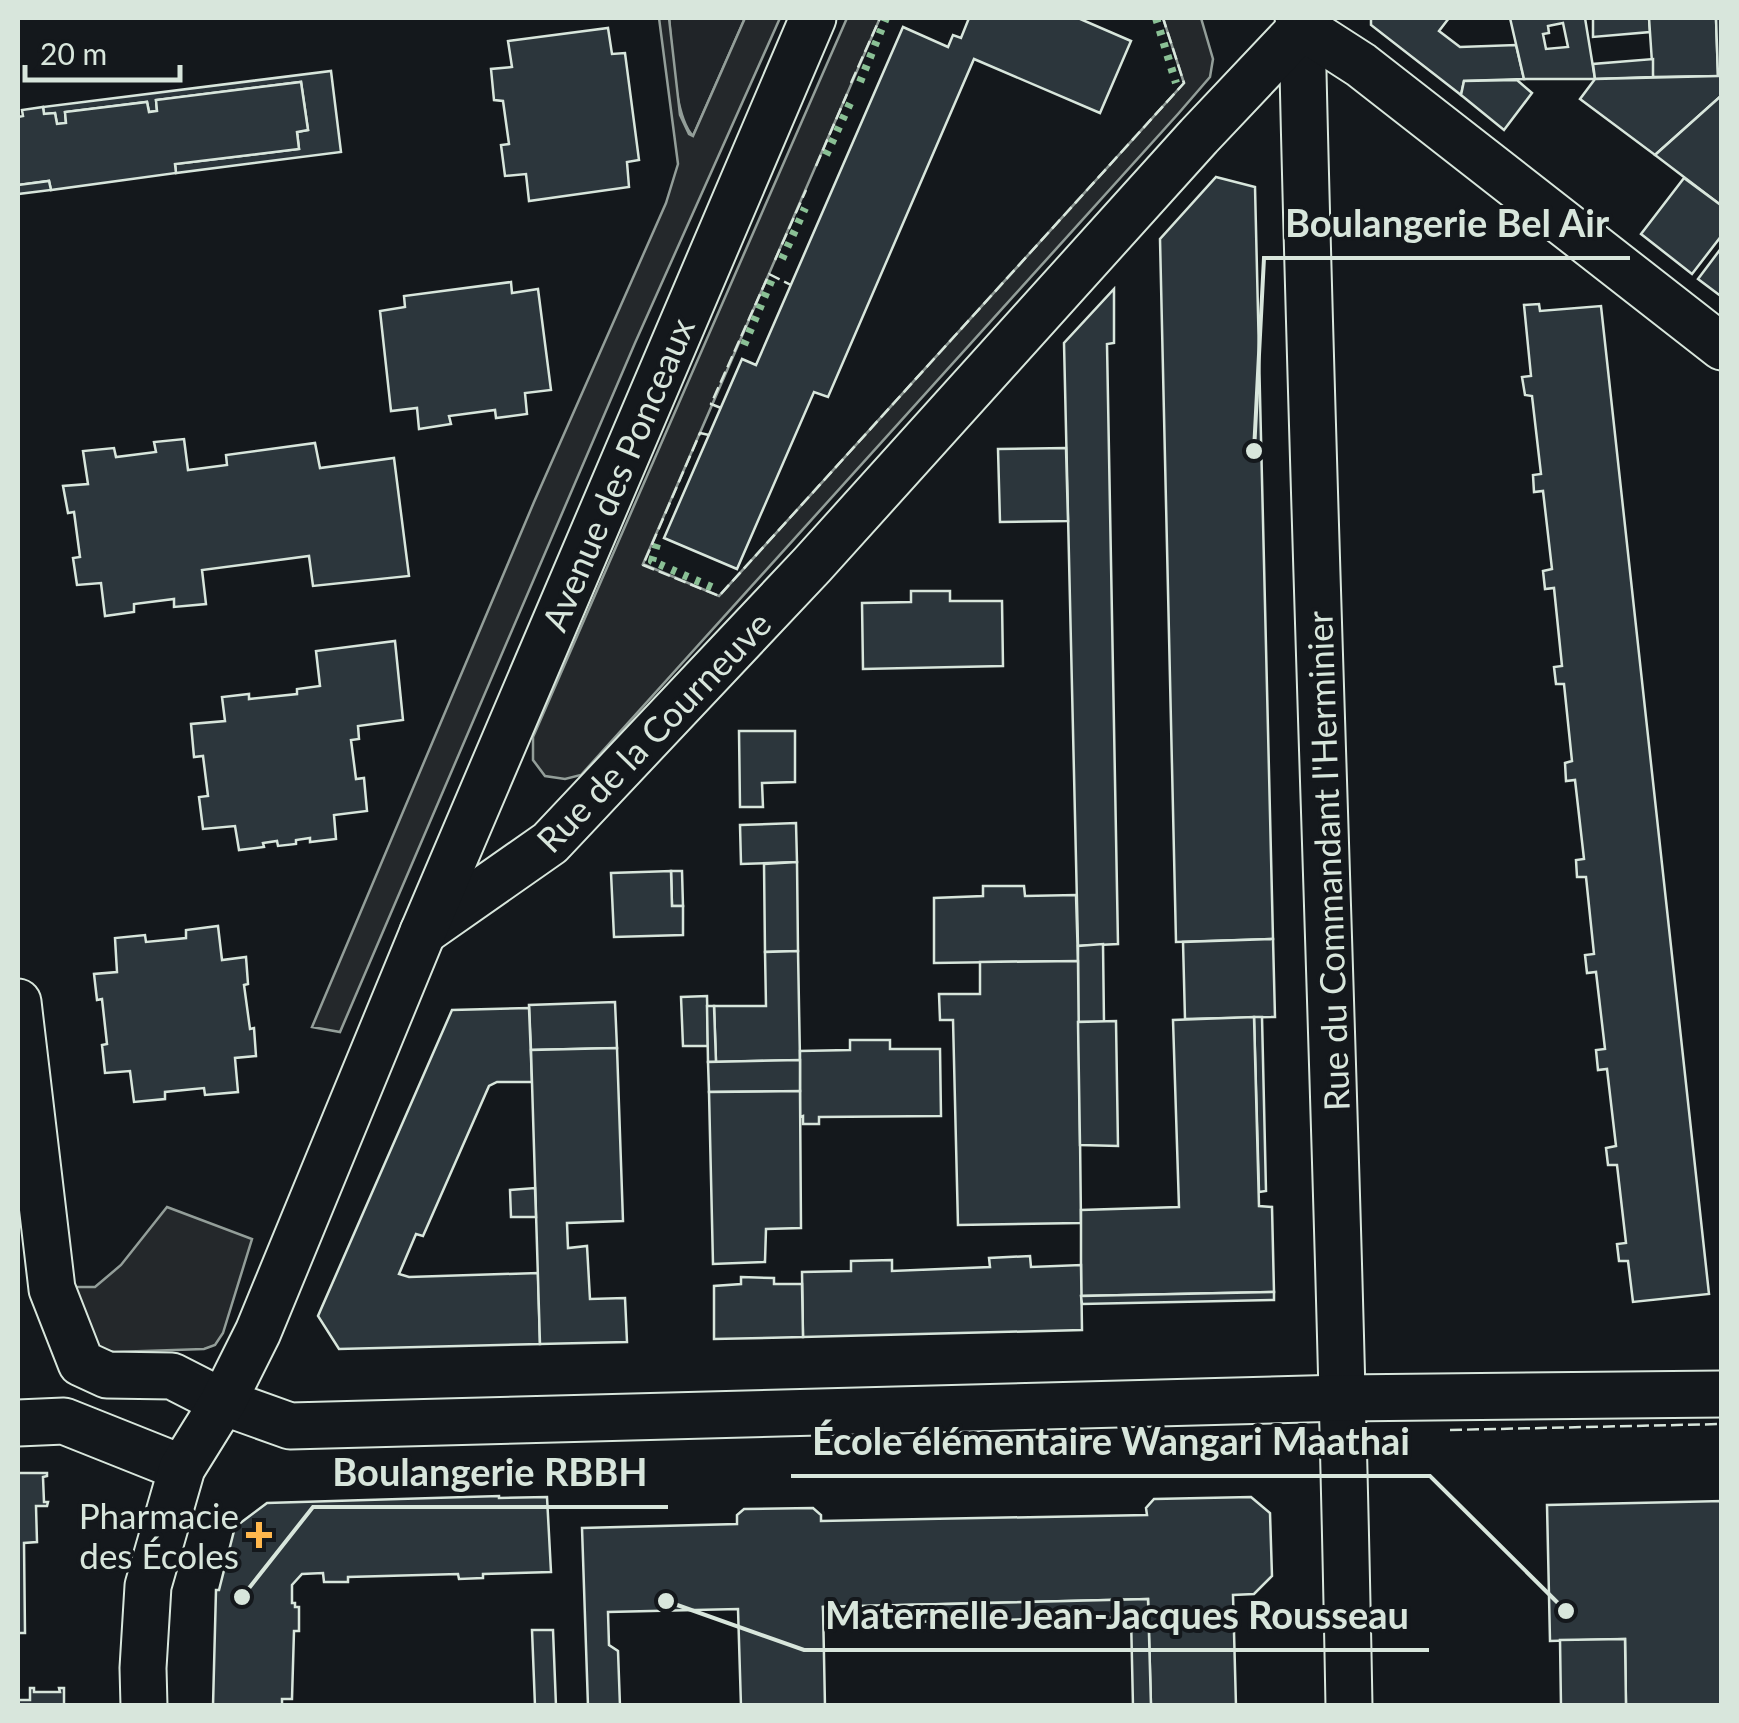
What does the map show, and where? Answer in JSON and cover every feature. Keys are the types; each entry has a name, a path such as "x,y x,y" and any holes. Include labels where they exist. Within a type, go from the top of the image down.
{"street":[{"name":"Avenue des Ponceaux","path":"423,932 813,18"},
{"name":"Rue de la Courneuve","path":"423,932 550,843 812,565 1300,22"},
{"path":"1300,22 1361,65 1722,346"},
{"name":"Rue du Commandant l'Herminier","path":"1300,22 1350,1706"},
{"path":"144,1706 148,1586 182,1468 223,1402 258,1332 423,932"},
{"path":"18,1002 52,1289 81,1363 107,1375 172,1376 223,1402 290,1426 1343,1398 1722,1394"},
{"path":"18,1423 64,1421 172,1376"},
{"path":"64,1421 182,1468"}],"shaded area":[{"path":"659,18 669,18 680,115 693,136 745,18 780,18 635,343 340,1032 312,1027 534,502 666,203 678,164"},
{"path":"669,18 745,18 693,136 678,98"},
{"path":"847,18 880,18 643,564 719,596 1184,83 1163,18 1201,18 1213,59 1210,77 1178,114 581,775 565,779 545,776 533,760 533,737"},
{"path":"167,1207 252,1239 223,1333 215,1345 204,1349 100,1349 91,1338 71,1287 95,1287 121,1265"}],"building":[{"path":"969,18 1078,18 1131,41 1100,113 974,59 828,397 814,392 737,569 664,538 742,359 756,365 903,27 948,47 953,35 961,38"},
{"path":"1371,18 1449,18 1439,31 1460,47 1516,45 1524,79 1464,81 1461,95 1371,25"},
{"path":"1510,18 1585,18 1595,79 1524,79","holes":["1563,23 1568,47 1546,49 1543,34 1549,33 1548,26"]},
{"path":"1593,18 1649,18 1650,32 1593,37"},
{"path":"1649,18 1716,18 1718,76 1653,77"},
{"path":"1716,18 1722,18 1722,76 1718,76"},
{"path":"608,28 612,54 625,53 639,160 627,162 629,187 529,201 526,174 505,176 501,145 509,144 503,101 494,100 491,69 512,67 508,41"},
{"path":"1653,59 1653,77 1595,79 1593,64"},
{"path":"331,71 341,152 176,173 175,164 299,149 297,132 308,130 301,82 156,100 157,111 149,112 147,102 65,112 66,123 57,124 55,113 44,114 43,107"},
{"path":"1722,76 1722,95 1655,155 1580,99 1595,79"},
{"path":"1517,80 1532,93 1504,130 1461,95 1464,81"},
{"path":"301,82 308,130 297,132 299,149 175,164 176,173 51,190 49,181 18,185 18,117 23,116 22,110 43,107 44,114 55,113 57,124 66,123 65,112 147,102 149,112 157,111 156,100"},
{"path":"1722,95 1722,206 1655,155"},
{"path":"1216,177 1255,187 1273,939 1176,942 1160,239"},
{"path":"1684,178 1722,206 1722,235 1692,274 1641,234"},
{"path":"49,181 51,190 18,194 18,185"},
{"path":"1722,247 1722,297 1698,279"},
{"path":"511,282 512,293 538,289 551,390 525,393 527,414 496,418 495,410 449,416 451,424 419,429 417,408 391,411 380,311 405,307 404,296"},
{"path":"1114,289 1114,343 1107,344 1118,944 1078,946 1064,343"},
{"path":"1539,304 1540,311 1601,306 1709,1294 1633,1302 1628,1261 1619,1261 1617,1244 1626,1243 1617,1165 1608,1165 1606,1148 1616,1146 1607,1069 1598,1070 1596,1050 1605,1049 1596,972 1587,973 1585,955 1594,954 1586,877 1577,877 1576,860 1584,859 1575,780 1566,781 1565,763 1572,761 1564,684 1556,684 1554,667 1562,666 1554,588 1545,589 1543,571 1552,569 1543,491 1534,492 1533,475 1541,474 1532,396 1525,395 1522,377 1531,376 1524,305"},
{"path":"184,439 188,470 227,465 226,455 315,443 320,468 394,458 409,576 313,586 309,556 202,570 206,604 174,607 174,599 134,604 134,612 105,616 101,583 77,585 73,558 80,557 74,512 68,513 63,486 88,484 83,451 114,448 116,457 156,452 154,442"},
{"path":"1066,448 1068,521 1000,522 998,449"},
{"path":"911,591 950,591 950,601 1002,601 1003,666 863,669 862,603 911,602"},
{"path":"395,641 403,720 358,726 359,739 351,740 356,779 364,778 367,811 334,815 336,839 310,842 310,838 278,846 277,841 239,850 235,826 203,829 199,797 208,796 203,756 194,757 191,724 225,721 222,697 249,694 249,699 297,694 297,689 320,686 316,651"},
{"path":"739,731 795,731 795,782 762,783 763,807 740,807"},
{"path":"796,823 797,862 741,864 740,825"},
{"path":"797,862 798,951 765,952 764,864"},
{"path":"671,871 682,871 683,906 672,906"},
{"path":"671,871 672,906 683,906 683,935 614,937 611,873"},
{"path":"983,886 1024,886 1025,896 1076,895 1078,961 934,963 934,898 983,896"},
{"path":"218,926 222,960 246,957 248,984 244,985 256,1056 235,1058 238,1092 205,1095 204,1088 165,1092 165,1099 134,1102 130,1071 105,1073 102,1045 107,1044 102,999 97,1000 94,974 117,972 115,938 145,935 146,942 186,938 186,930"},
{"path":"1273,939 1275,1017 1185,1019 1183,942"},
{"path":"1103,944 1104,1022 1078,1022 1078,946"},
{"path":"798,951 800,1060 716,1062 714,1006 766,1006 765,952"},
{"path":"1078,961 1081,1223 958,1225 953,1020 940,1020 939,994 980,994 980,962"},
{"path":"707,996 708,1046 683,1046 681,997"},
{"path":"615,1002 617,1048 531,1050 529,1005"},
{"path":"707,1006 714,1006 716,1062 708,1062"},
{"path":"529,1008 532,1082 497,1082 489,1086 423,1236 416,1234 399,1274 409,1277 538,1273 540,1344 339,1349 318,1316 452,1010"},
{"path":"1254,1017 1262,1017 1266,1191 1259,1192"},
{"path":"1254,1017 1259,1206 1272,1207 1274,1292 1081,1296 1081,1210 1179,1207 1173,1020"},
{"path":"1116,1021 1118,1146 1080,1145 1078,1022"},
{"path":"850,1040 890,1040 890,1049 940,1049 941,1116 819,1117 819,1124 803,1124 800,1051 850,1050"},
{"path":"617,1048 623,1221 567,1223 568,1248 587,1246 590,1299 625,1298 627,1342 540,1344 531,1050"},
{"path":"800,1060 800,1091 709,1092 708,1062"},
{"path":"800,1091 801,1228 766,1229 765,1262 713,1264 709,1092"},
{"path":"535,1188 536,1217 511,1217 510,1190"},
{"path":"1030,1256 1031,1267 1081,1265 1082,1330 803,1337 802,1272 851,1271 851,1261 892,1260 892,1271 990,1267 989,1258"},
{"path":"741,1277 774,1278 774,1284 802,1284 803,1337 714,1339 714,1286 741,1284"},
{"path":"1274,1292 1274,1300 1082,1304 1081,1296"},
{"path":"18,1473 47,1473 43,1477 47,1506 36,1506 37,1542 24,1543 25,1633 18,1633"},
{"path":"547,1497 551,1572 483,1574 483,1578 459,1579 458,1574 348,1577 348,1582 324,1582 323,1573 302,1574 292,1585 292,1603 299,1607 299,1631 294,1631 292,1699 282,1699 282,1706 213,1706 216,1590 235,1527 267,1503"},
{"path":"1251,1497 1270,1513 1272,1576 1254,1594 1233,1595 1236,1706 1151,1706 1148,1599 823,1607 825,1706 741,1706 738,1609 608,1612 609,1645 618,1651 620,1706 588,1706 582,1528 737,1524 737,1515 744,1509 813,1508 821,1515 821,1521 1147,1515 1146,1508 1154,1499"},
{"path":"1722,1501 1722,1706 1626,1706 1625,1639 1550,1641 1547,1505"},
{"path":"1148,1599 1151,1706 1133,1706 1131,1617 824,1624 823,1607"},
{"path":"532,1630 553,1630 556,1706 535,1706"},
{"path":"1625,1639 1626,1706 1561,1706 1560,1640"},
{"path":"30,1688 34,1692 60,1692 59,1688 64,1688 64,1706 18,1706 18,1700 30,1700"}],"hedge":[{"path":"860,82 886,18"},
{"path":"1156,18 1176,83"},
{"path":"826,155 852,99"},
{"path":"782,259 805,208"},
{"path":"744,345 772,279"},
{"path":"657,544 652,561 718,590"}],"fence":[{"path":"851,83 880,18"},
{"path":"709,435 700,433 643,565 719,596 1184,83 1163,18"},
{"path":"816,166 847,94"},
{"path":"775,260 806,190"},
{"path":"721,408 711,404 769,274 791,285"},
{"path":"1450,1430 1722,1424"}],"place":[{"name":"Boulangerie Bel Air","path":"1254,451"},
{"name":"Pharmacie des Écoles","path":"259,1535"},
{"name":"Boulangerie RBBH","path":"242,1597"},
{"name":"Maternelle Jean-Jacques Rousseau","path":"666,1601"},
{"name":"École élémentaire Wangari Maathai","path":"1566,1611"}]}
